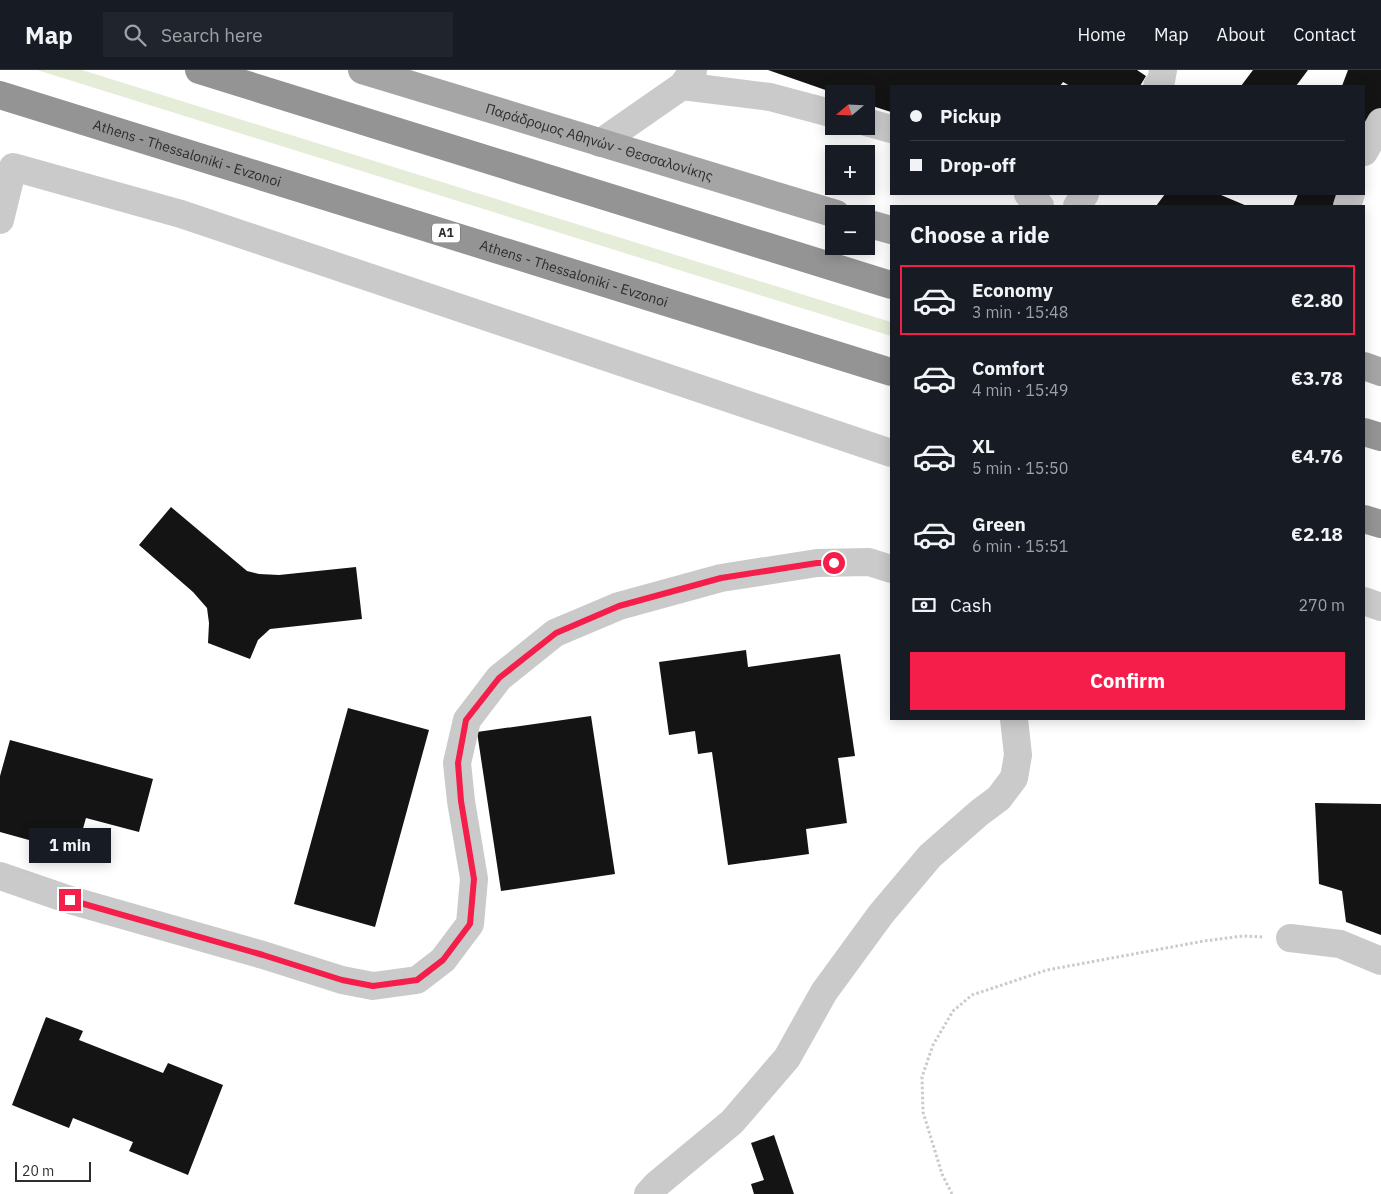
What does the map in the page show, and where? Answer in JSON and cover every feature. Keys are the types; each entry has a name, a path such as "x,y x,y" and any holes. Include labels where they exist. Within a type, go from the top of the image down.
{"highway":[{"path":"199,70 890,285"},
{"name":"Athens - Thessaloniki - Evzonoi","path":"0,95 890,372"},
{"path":"1365,432 1381,437"},
{"path":"1365,519 1381,524"}],"main road":[{"name":"Παράδρομος Αθηνών - Θεσσαλονίκης","path":"362,70 825,211"},
{"path":"875,226 890,230"},
{"path":"1365,366 1381,372"}],"street":[{"path":"1158,85 1161,81 1163,70"},
{"path":"600,143 688,78 825,112"},
{"path":"1365,150 1381,122"},
{"path":"875,125 890,129"},
{"path":"0,218 6,165 181,214 890,452"},
{"path":"1029,195 1039,205"},
{"path":"0,876 70,900 263,955 342,980 373,986 417,980 443,960 470,924 474,879 461,801 458,763 466,720 499,678 556,633 619,606 721,578 817,563 869,562 890,569"},
{"path":"1365,601 1381,606"},
{"path":"648,1194 656,1185 732,1122 787,1058 824,992 881,914 930,856 999,798 1014,778 1018,755 1014,720"},
{"path":"1290,938 1340,944 1381,961"}],"path":[{"path":"952,1194 942,1174 923,1112 922,1077 933,1045 953,1011 972,995 1047,970 1204,941 1243,936 1290,938"}],"green space":[{"path":"37,70 82,70 890,322 890,336"}],"building":[{"path":"768,70 1137,70 1146,76 1141,85 1068,85 1063,82 1061,85 890,85 890,112 875,107 875,85 825,85 825,90"},
{"path":"1253,70 1308,70 1297,85 1242,85"},
{"path":"1348,70 1381,70 1381,109 1365,138 1365,85 1342,85"},
{"path":"1164,195 1221,195 1245,205 1157,205"},
{"path":"1298,195 1342,195 1337,205 1293,205"},
{"path":"171,507 247,571 279,575 356,567 362,619 270,629 258,640 250,659 208,643 209,623 207,608 193,592 139,545"},
{"path":"746,650 748,667 840,654 855,756 838,758 847,823 806,829 809,854 728,865 712,752 698,754 695,731 669,735 659,662"},
{"path":"348,708 429,730 375,927 294,904"},
{"path":"591,716 615,874 501,891 477,732"},
{"path":"10,740 153,779 139,832 86,818 76,853 0,832 0,776"},
{"path":"1315,803 1381,804 1381,935 1346,922 1342,891 1319,884"},
{"path":"46,1017 83,1031 79,1040 163,1073 168,1063 223,1085 188,1175 129,1151 133,1142 73,1118 69,1128 12,1105"},
{"path":"774,1135 794,1194 754,1194 751,1184 764,1180 751,1143"}],"route":[{"path":"70,900 263,955 342,980 373,986 417,980 443,960 470,924 474,879 461,801 458,763 466,720 499,678 556,633 619,606 721,578 817,563 834,563"}]}
